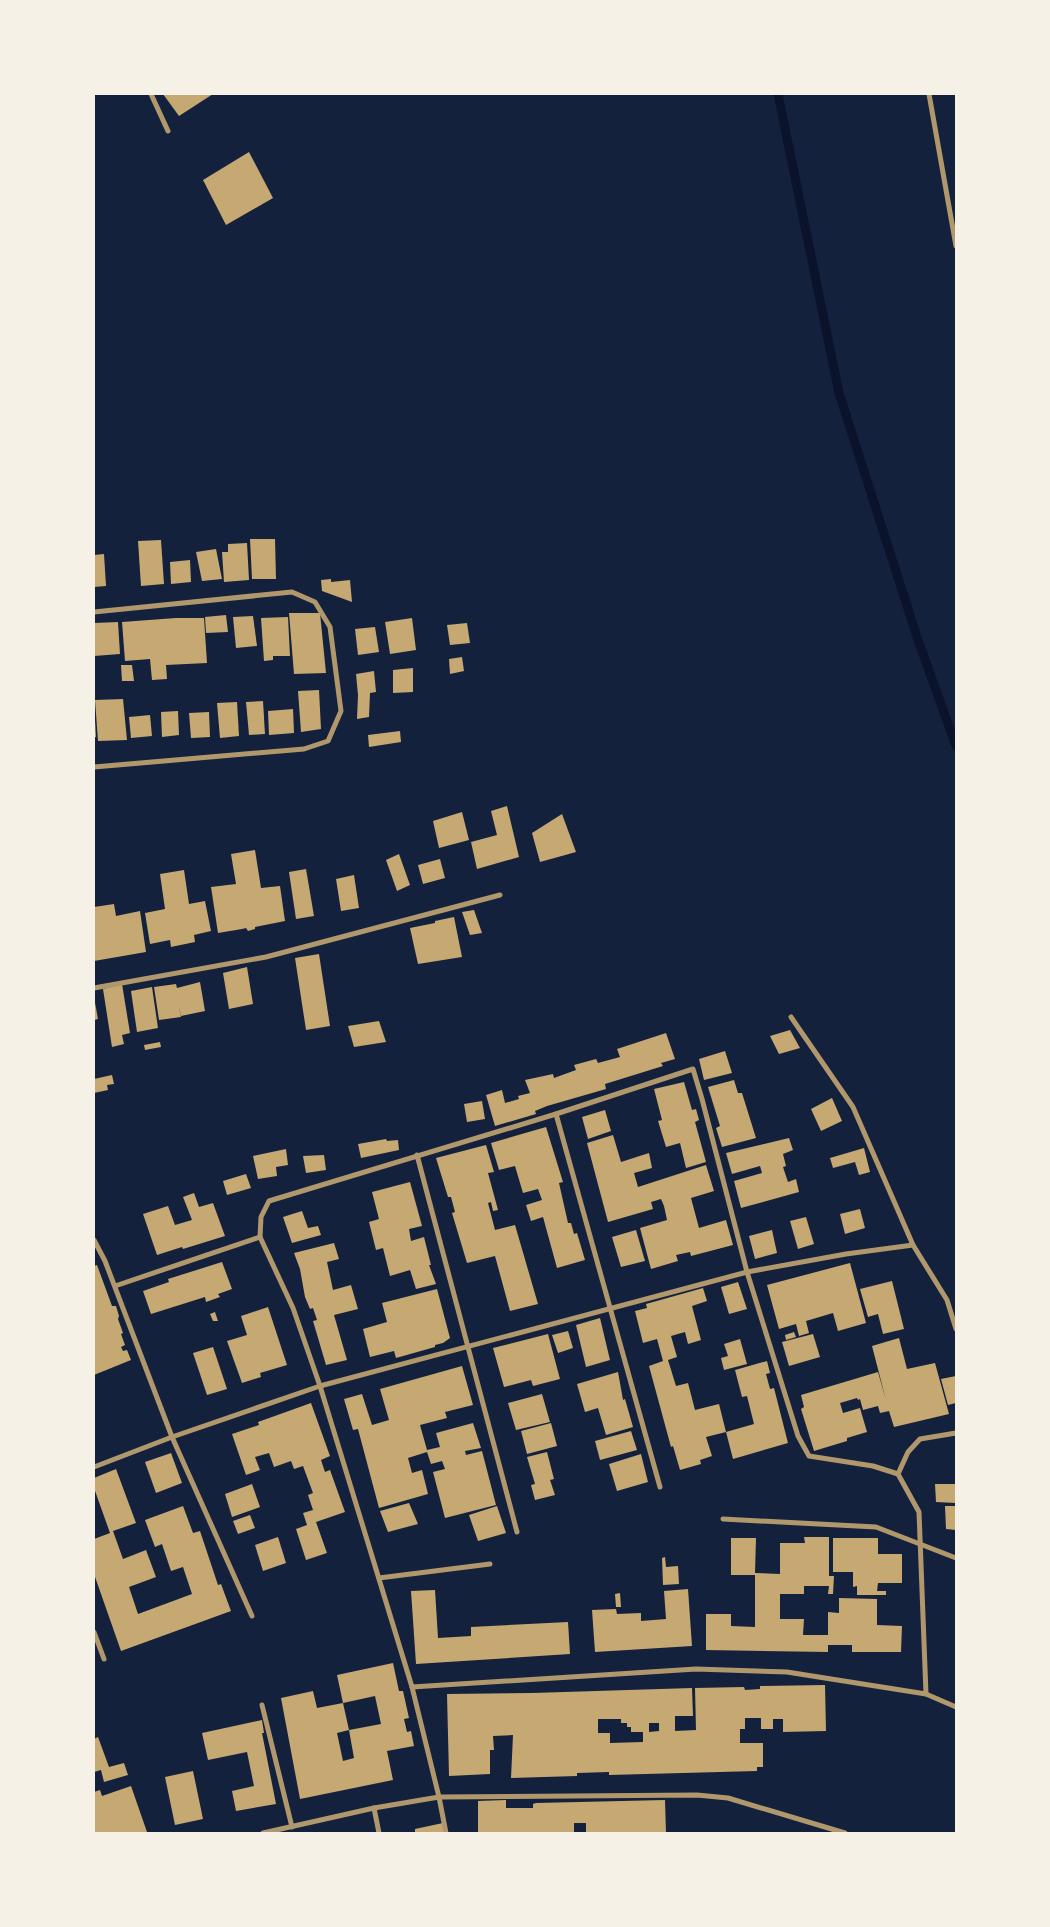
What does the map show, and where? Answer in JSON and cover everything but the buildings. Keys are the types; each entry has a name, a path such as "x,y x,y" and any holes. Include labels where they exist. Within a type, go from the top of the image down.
{"street":[{"path":"151,94 168,131"},
{"path":"929,94 956,246"},
{"path":"94,612 292,592 315,602 330,627 341,711 328,741 304,749 94,766"},
{"path":"94,988 266,957 500,895"},
{"path":"790,1017 852,1106 912,1245 947,1300 956,1329"},
{"path":"446,1833 412,1687 382,1587 320,1386 293,1308 260,1238 261,1217 269,1201 556,1114 693,1069 747,1272 798,1436 809,1456 873,1466 898,1474 919,1512 926,1694"},
{"path":"556,1114 660,1487"},
{"path":"417,1155 517,1532"},
{"path":"115,1286 260,1238"},
{"path":"94,1240 115,1286 172,1437 252,1616"},
{"path":"94,1467 172,1437 320,1386 747,1272 846,1254 912,1245"},
{"path":"898,1474 908,1452 920,1439 956,1433"},
{"path":"723,1518 876,1526 956,1558"},
{"path":"379,1578 490,1564"},
{"path":"94,1632 104,1660"},
{"path":"412,1687 696,1669 787,1672 926,1694 956,1706"},
{"path":"262,1705 292,1827"},
{"path":"263,1833 374,1808 439,1797 697,1795 728,1798 845,1833"},
{"path":"374,1808 379,1833"}],"waterway":[{"path":"778,94 839,393 917,637 956,746"}]}
